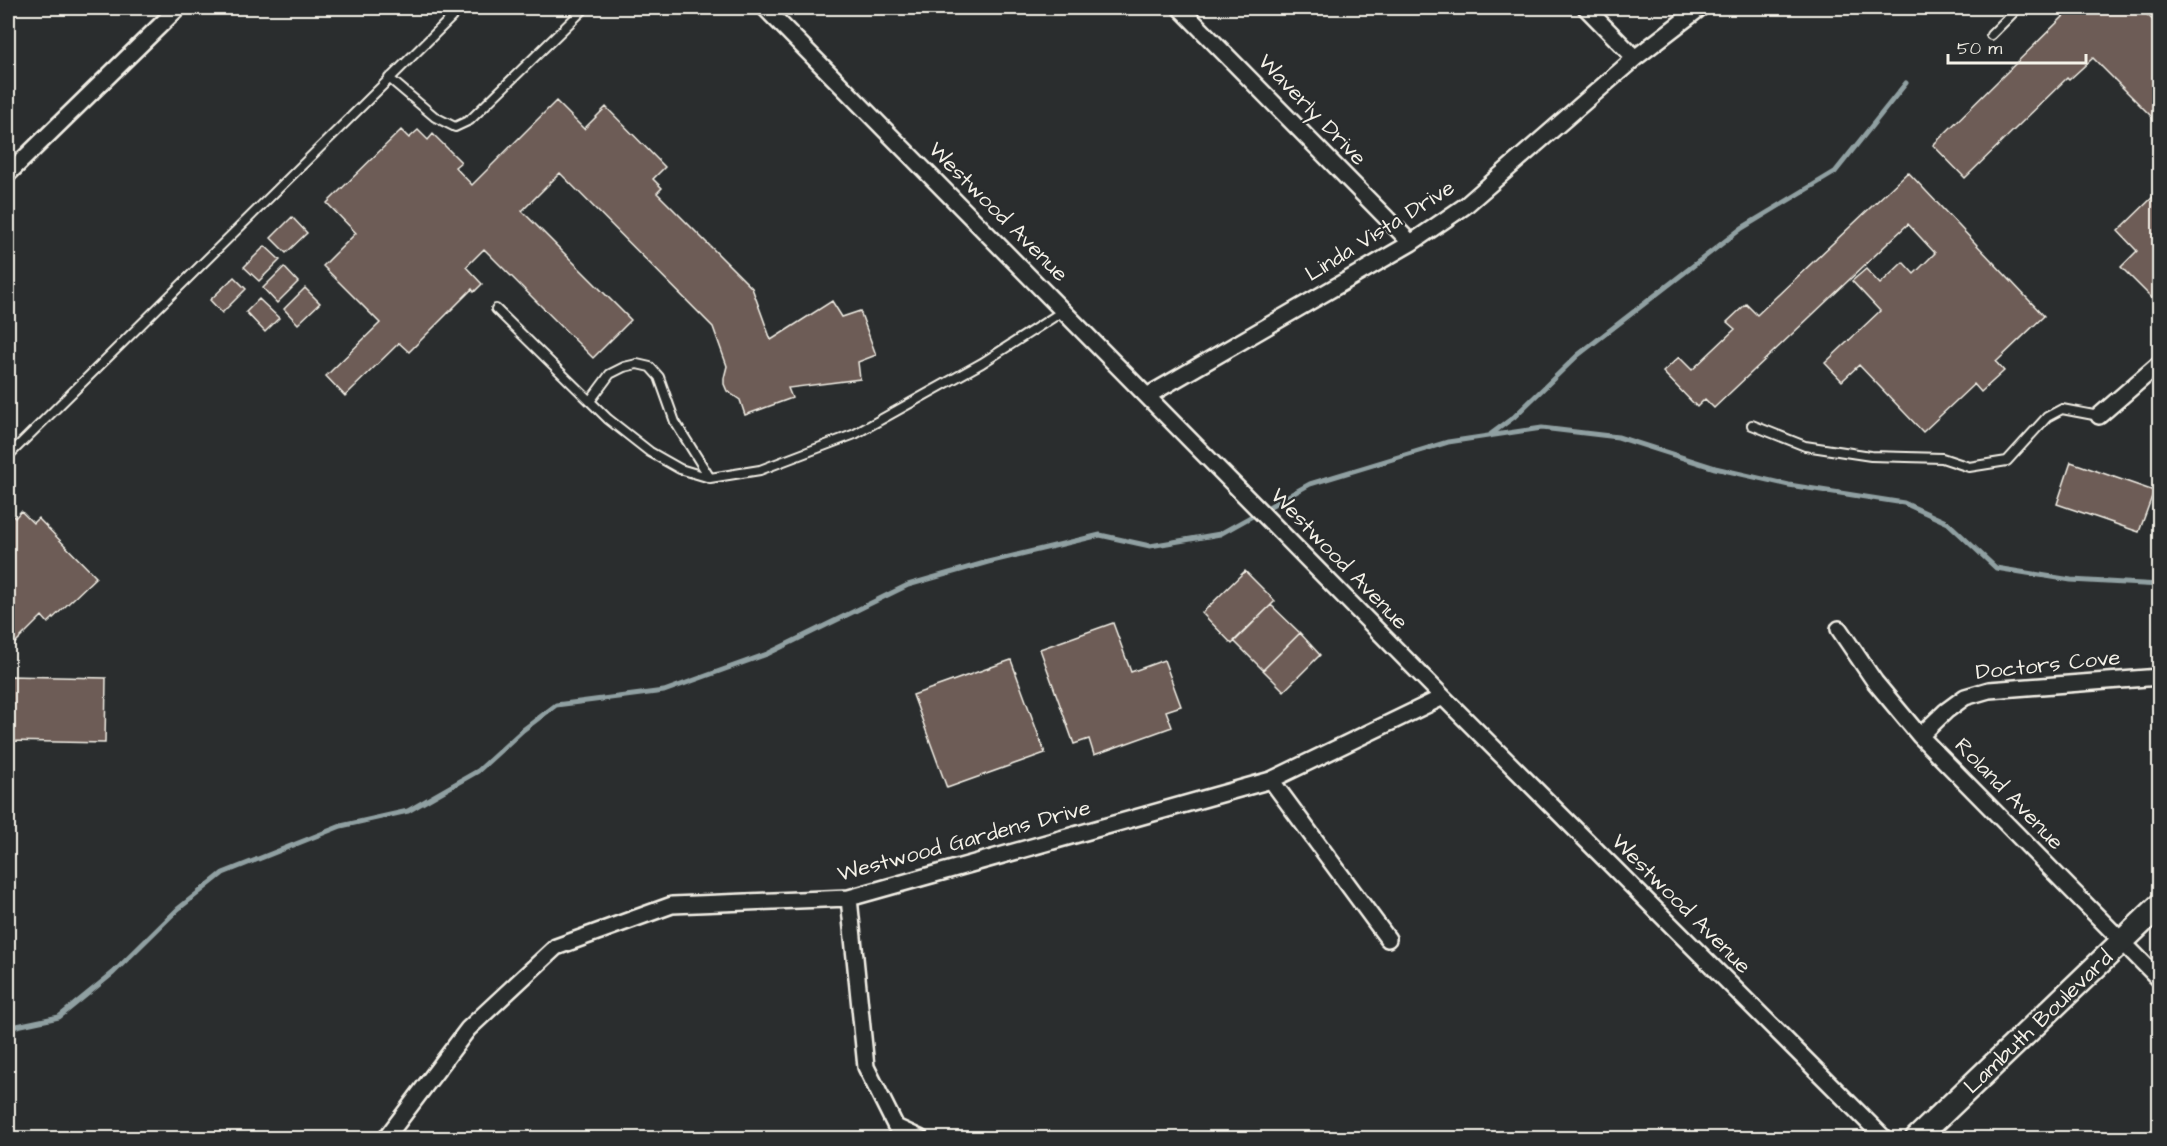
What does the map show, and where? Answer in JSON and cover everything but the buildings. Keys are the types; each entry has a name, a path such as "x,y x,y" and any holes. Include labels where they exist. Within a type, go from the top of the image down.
{"street":[{"path":"8,174 178,8"},
{"name":"Westwood Avenue","path":"765,8 1443,697 1884,1138"},
{"name":"Waverly Drive","path":"1180,8 1411,243"},
{"path":"1586,8 1635,58"},
{"name":"Linda Vista Drive","path":"1148,396 1411,243 1465,206 1635,58 1700,8"},
{"path":"2098,416 2160,363"},
{"name":"Roland Avenue","path":"1839,629 1875,682 1920,736 2160,980"},
{"name":"Doctors Cove","path":"1920,736 1946,711 1965,697 1989,690 2160,677"},
{"name":"Westwood Gardens Drive","path":"386,1138 468,1029 556,946 672,905 849,898 1271,780 1443,697"},
{"path":"1271,780 1388,939"},
{"path":"849,898 866,1067 896,1127 920,1138"},
{"name":"Lambuth Boulevard","path":"1917,1138 2160,905"}],"lane":[{"path":"8,456 461,8"},
{"path":"389,78 435,117 455,127 470,120 585,8"},
{"path":"1991,35 2018,8"},
{"path":"496,309 608,419 650,452 680,469 710,478 760,470 855,434 982,363 1064,310"},
{"path":"590,401 610,374 637,363 650,367 659,376 675,422 710,478"},
{"path":"1752,425 1805,446 1871,456 1942,458 1969,467 2007,461 2047,417 2062,409 2098,416"}],"waterway":[{"path":"1491,434 1514,417 1578,355 1742,228 1835,172 1906,83"},
{"path":"8,1026 59,1017 113,973 178,909 223,873 341,826 408,811 478,771 523,730 556,705 664,691 767,654 908,585 988,562 1100,535 1150,546 1220,534 1310,484 1448,442 1542,428 1618,437 1715,468 1789,485 1904,503 1948,523 1996,568 2071,580 2160,585"}]}
